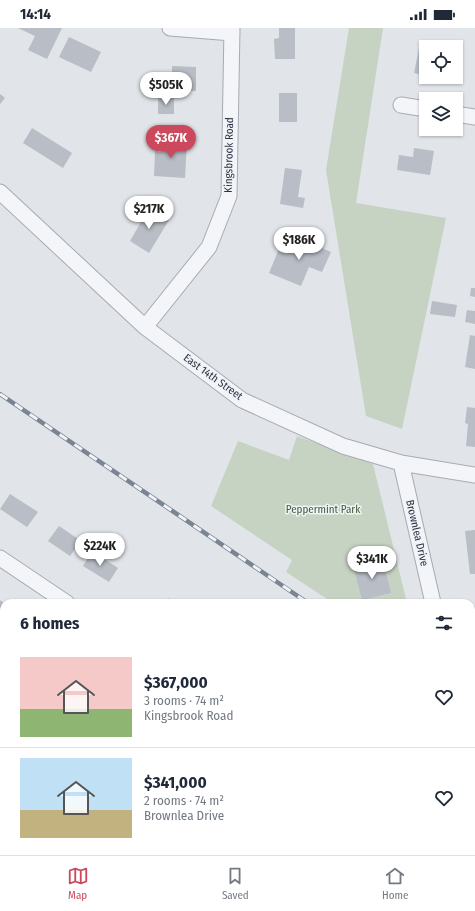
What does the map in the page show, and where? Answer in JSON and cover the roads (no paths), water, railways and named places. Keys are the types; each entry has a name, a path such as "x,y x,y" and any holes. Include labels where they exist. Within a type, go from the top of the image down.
{"street":[{"path":"170,28 232,30"},
{"name":"Kingsbrook Road","path":"145,327 209,247 229,196 232,30"},
{"path":"401,105 419,108"},
{"path":"463,115 475,117"},
{"name":"East 14th Street","path":"0,192 145,327 242,400 343,446 401,463 475,475"},
{"name":"Brownlea Drive","path":"401,463 432,599"},
{"path":"0,558 61,599"}],"railway":[{"path":"0,394 302,599"}],"park label":[{"name":"Peppermint Park","path":"323,509"}]}
